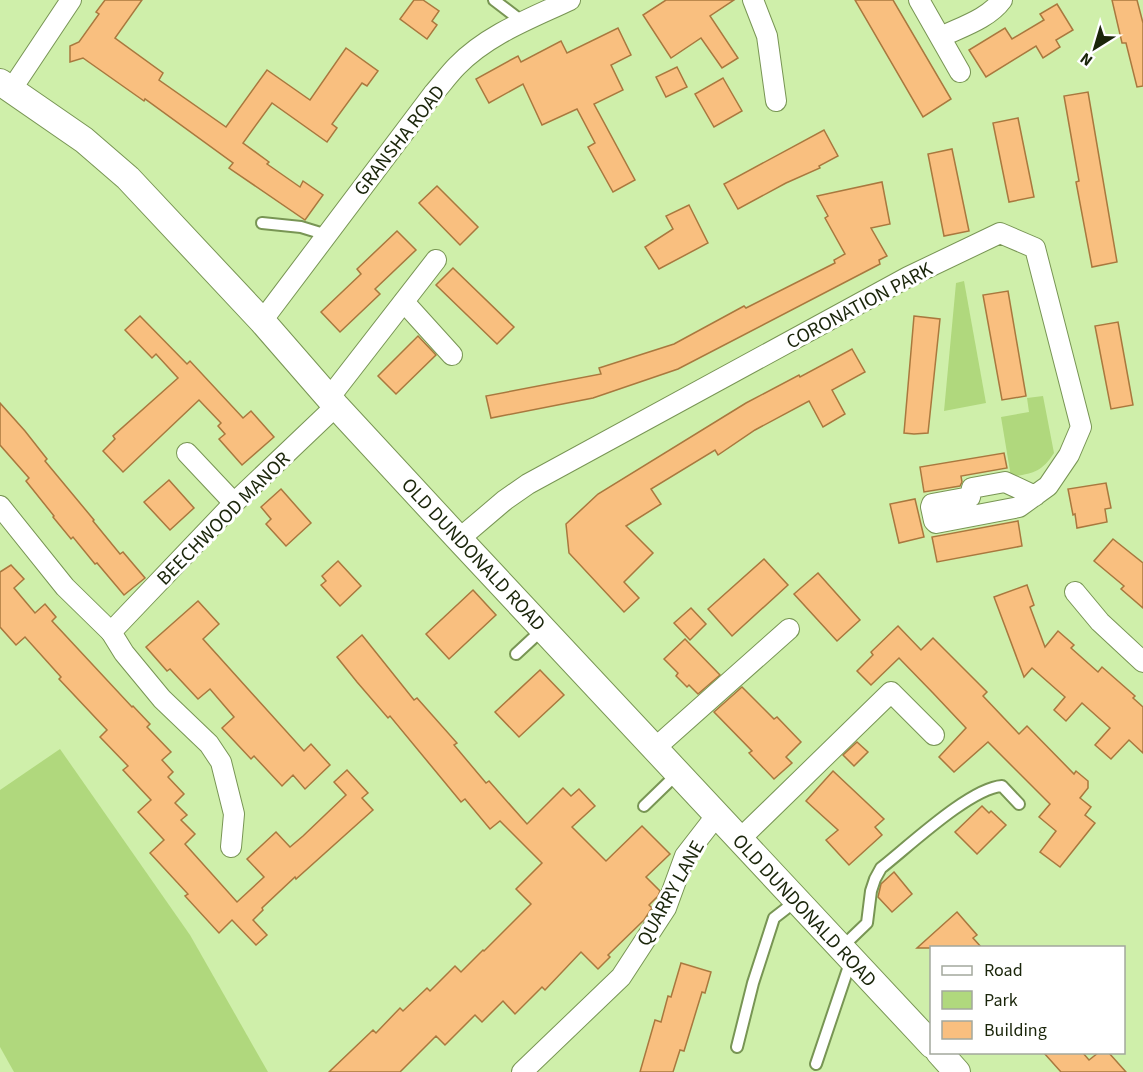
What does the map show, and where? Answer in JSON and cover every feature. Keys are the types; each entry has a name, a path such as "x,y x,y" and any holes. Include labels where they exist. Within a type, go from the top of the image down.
{"street":[{"path":"6,86 71,0"},
{"name":"GRANSHA ROAD","path":"262,321 433,94 458,65 482,45 523,22 570,0"},
{"path":"753,0 766,36 776,101"},
{"path":"919,0 960,72"},
{"path":"940,38 983,16 997,7 1002,0"},
{"name":"OLD DUNDONALD ROAD","path":"6,86 84,140 128,178 262,321 459,539 930,1043"},
{"name":"CORONATION PARK","path":"459,539 505,500 528,484 908,277 1000,233 1035,248 1081,427 1064,463 1048,486 1035,496"},
{"name":"BEECHWOOD MANOR","path":"111,632 333,402 436,260"},
{"path":"404,302 452,355"},
{"path":"187,453 234,503"},
{"path":"0,506 65,587 111,632 124,653 162,699 209,744 221,762 234,814 231,847"},
{"path":"1074,592 1100,622 1143,662"},
{"path":"654,749 789,629"},
{"path":"739,840 891,692 934,735"},
{"name":"QUARRY LANE","path":"522,1072 621,977 666,908 685,856 716,816"},
{"path":"940,1054 957,1072"}],"lane":[{"path":"494,0 523,22"},
{"path":"262,224 301,227 327,235"},
{"path":"516,654 543,629"},
{"path":"644,806 677,774"},
{"path":"816,1064 846,954 867,922 874,879 881,868 953,811 990,787 1002,786 1019,804"},
{"path":"737,1047 753,982 774,918 796,900"}],"green space":[{"path":"964,281 986,403 944,411 956,283"},
{"path":"1043,396 1054,453 1045,465 1036,471 1011,477 1001,417 1029,412 1027,398"},
{"path":"60,749 190,935 268,1072 14,1072 0,1047 0,790"}],"building":[{"path":"105,0 142,0 115,38 163,73 159,80 226,127 267,70 310,100 346,48 378,71 367,86 362,83 332,124 337,128 327,142 272,103 243,143 269,162 267,164 300,187 303,181 323,195 305,220 229,168 233,163 145,99 144,101 83,58 70,62 70,46 79,42 99,14 96,12"},
{"path":"414,0 423,0 439,11 432,21 437,25 427,39 400,19"},
{"path":"666,0 734,0 710,16 738,58 722,68 701,38 671,58 643,15"},
{"path":"855,0 893,0 951,99 923,117"},
{"path":"1112,0 1137,0 1143,23 1143,86 1137,87 1126,43 1122,43"},
{"path":"1057,4 1073,30 1056,40 1060,47 1043,58 1036,46 986,77 969,50 1005,28 1012,39 1044,20 1040,14"},
{"path":"618,28 631,55 611,65 623,90 594,104 635,180 613,192 588,147 595,143 577,109 542,125 523,84 489,103 476,79 518,56 521,62 561,41 567,53"},
{"path":"677,67 687,87 666,97 656,77"},
{"path":"723,78 742,111 714,127 695,94"},
{"path":"1088,92 1117,262 1092,267 1076,182 1079,181 1064,96"},
{"path":"1018,118 1034,197 1009,202 993,123"},
{"path":"824,130 838,156 819,166 820,168 738,209 724,184"},
{"path":"952,149 969,231 944,236 928,154"},
{"path":"882,182 890,224 871,228 887,256 879,260 880,264 678,369 593,398 491,418 486,396 601,374 599,368 674,344 744,306 746,308 835,263 834,260 845,254 825,218 828,216 817,196"},
{"path":"437,186 478,227 460,245 419,203"},
{"path":"689,205 708,243 659,269 645,247 673,229 666,216"},
{"path":"397,231 416,250 375,289 380,294 340,332 321,312 361,274 357,269"},
{"path":"453,268 514,327 497,344 436,285"},
{"path":"1008,291 1026,396 1002,400 983,295"},
{"path":"140,316 187,364 190,361 243,418 251,411 274,437 242,465 219,439 225,434 218,426 221,423 199,400 123,472 103,451 115,439 113,436 178,378 156,354 152,358 125,330"},
{"path":"914,316 940,319 928,433 914,434 904,433"},
{"path":"1118,322 1133,405 1111,409 1095,326"},
{"path":"418,336 436,355 396,394 378,376"},
{"path":"852,349 865,372 832,390 845,414 823,427 809,401 755,430 718,455 715,450 651,489 661,504 626,526 653,553 624,582 639,598 624,612 569,553 566,524 598,494 746,403"},
{"path":"0,403 25,431 47,459 45,461 120,554 123,552 145,578 124,595 73,537 71,539 26,481 29,478 0,445"},
{"path":"1004,453 1007,468 961,476 960,486 924,492 920,467"},
{"path":"169,480 194,508 170,530 144,502"},
{"path":"1106,483 1111,508 1105,509 1107,522 1077,528 1068,489"},
{"path":"281,489 311,523 286,546 266,524 271,519 261,507"},
{"path":"915,499 924,537 899,543 890,504"},
{"path":"1018,521 1022,546 937,562 932,537"},
{"path":"1113,539 1143,563 1143,608 1121,589 1124,586 1094,561"},
{"path":"764,559 788,585 732,636 708,609"},
{"path":"338,561 361,586 340,606 321,585 326,581 322,576"},
{"path":"11,565 24,579 14,588 35,613 45,604 56,617 52,621 150,724 147,727 171,752 162,760 173,772 168,777 184,794 175,803 187,815 181,820 195,834 185,844 237,902 264,877 247,859 276,832 290,847 303,836 346,795 334,782 347,770 368,793 362,798 373,810 296,879 295,877 262,908 263,910 253,920 267,935 256,945 232,920 219,933 185,896 188,894 150,853 164,840 138,812 151,800 123,770 128,766 100,737 107,730 59,679 61,677 25,637 16,645 0,627 0,572"},
{"path":"818,573 860,620 837,641 794,594"},
{"path":"1027,585 1034,605 1030,607 1045,647 1058,631 1074,645 1071,648 1098,672 1102,667 1135,696 1133,698 1143,707 1143,753 1129,740 1111,759 1095,745 1110,728 1082,703 1066,721 1054,710 1065,697 1032,668 1024,677 994,597"},
{"path":"473,590 496,615 449,659 426,634"},
{"path":"198,601 219,624 203,639 304,751 311,744 330,765 305,789 293,775 282,786 254,756 251,759 222,728 234,717 210,689 198,699 170,669 167,671 146,647"},
{"path":"691,608 706,624 690,640 674,623"},
{"path":"898,626 921,650 933,638 987,692 983,696 1019,734 1027,726 1074,774 1076,771 1088,781 1088,788 1080,798 1091,807 1085,815 1095,823 1060,867 1040,852 1056,831 1039,817 1050,804 988,742 954,772 939,757 966,728 933,693 899,658 871,685 857,671 873,655 871,652"},
{"path":"362,635 414,700 417,698 457,743 454,745 486,783 489,781 527,824 563,788 571,796 579,789 595,806 572,827 606,861 642,826 670,854 646,877 660,891 649,905 652,908 644,920 608,955 610,957 598,969 581,952 545,990 542,987 515,1014 503,1001 482,1022 475,1015 445,1045 436,1036 400,1072 329,1072 373,1030 376,1033 400,1008 403,1011 427,988 430,991 455,966 461,972 484,951 531,904 516,889 542,863 500,821 490,829 465,799 461,802 390,716 388,718 337,657"},
{"path":"685,639 720,675 698,694 676,676 678,673 664,659"},
{"path":"540,670 564,695 519,737 495,712"},
{"path":"742,687 774,719 777,717 801,742 786,757 792,763 774,779 749,753 752,751 714,712"},
{"path":"857,742 868,752 854,766 843,755"},
{"path":"833,771 884,819 875,827 882,835 849,865 826,840 838,830 806,801"},
{"path":"982,806 1006,825 977,854 955,832"},
{"path":"894,872 912,894 892,912 878,897 881,884"},
{"path":"957,912 977,935 973,938 980,946 930,946 930,948 917,948"},
{"path":"681,963 711,972 705,993 702,992 684,1051 680,1050 673,1072 640,1072 655,1020 661,1022"},
{"path":"1045,1054 1084,1054 1089,1060 1097,1054 1110,1054 1126,1072 1061,1072"}]}
